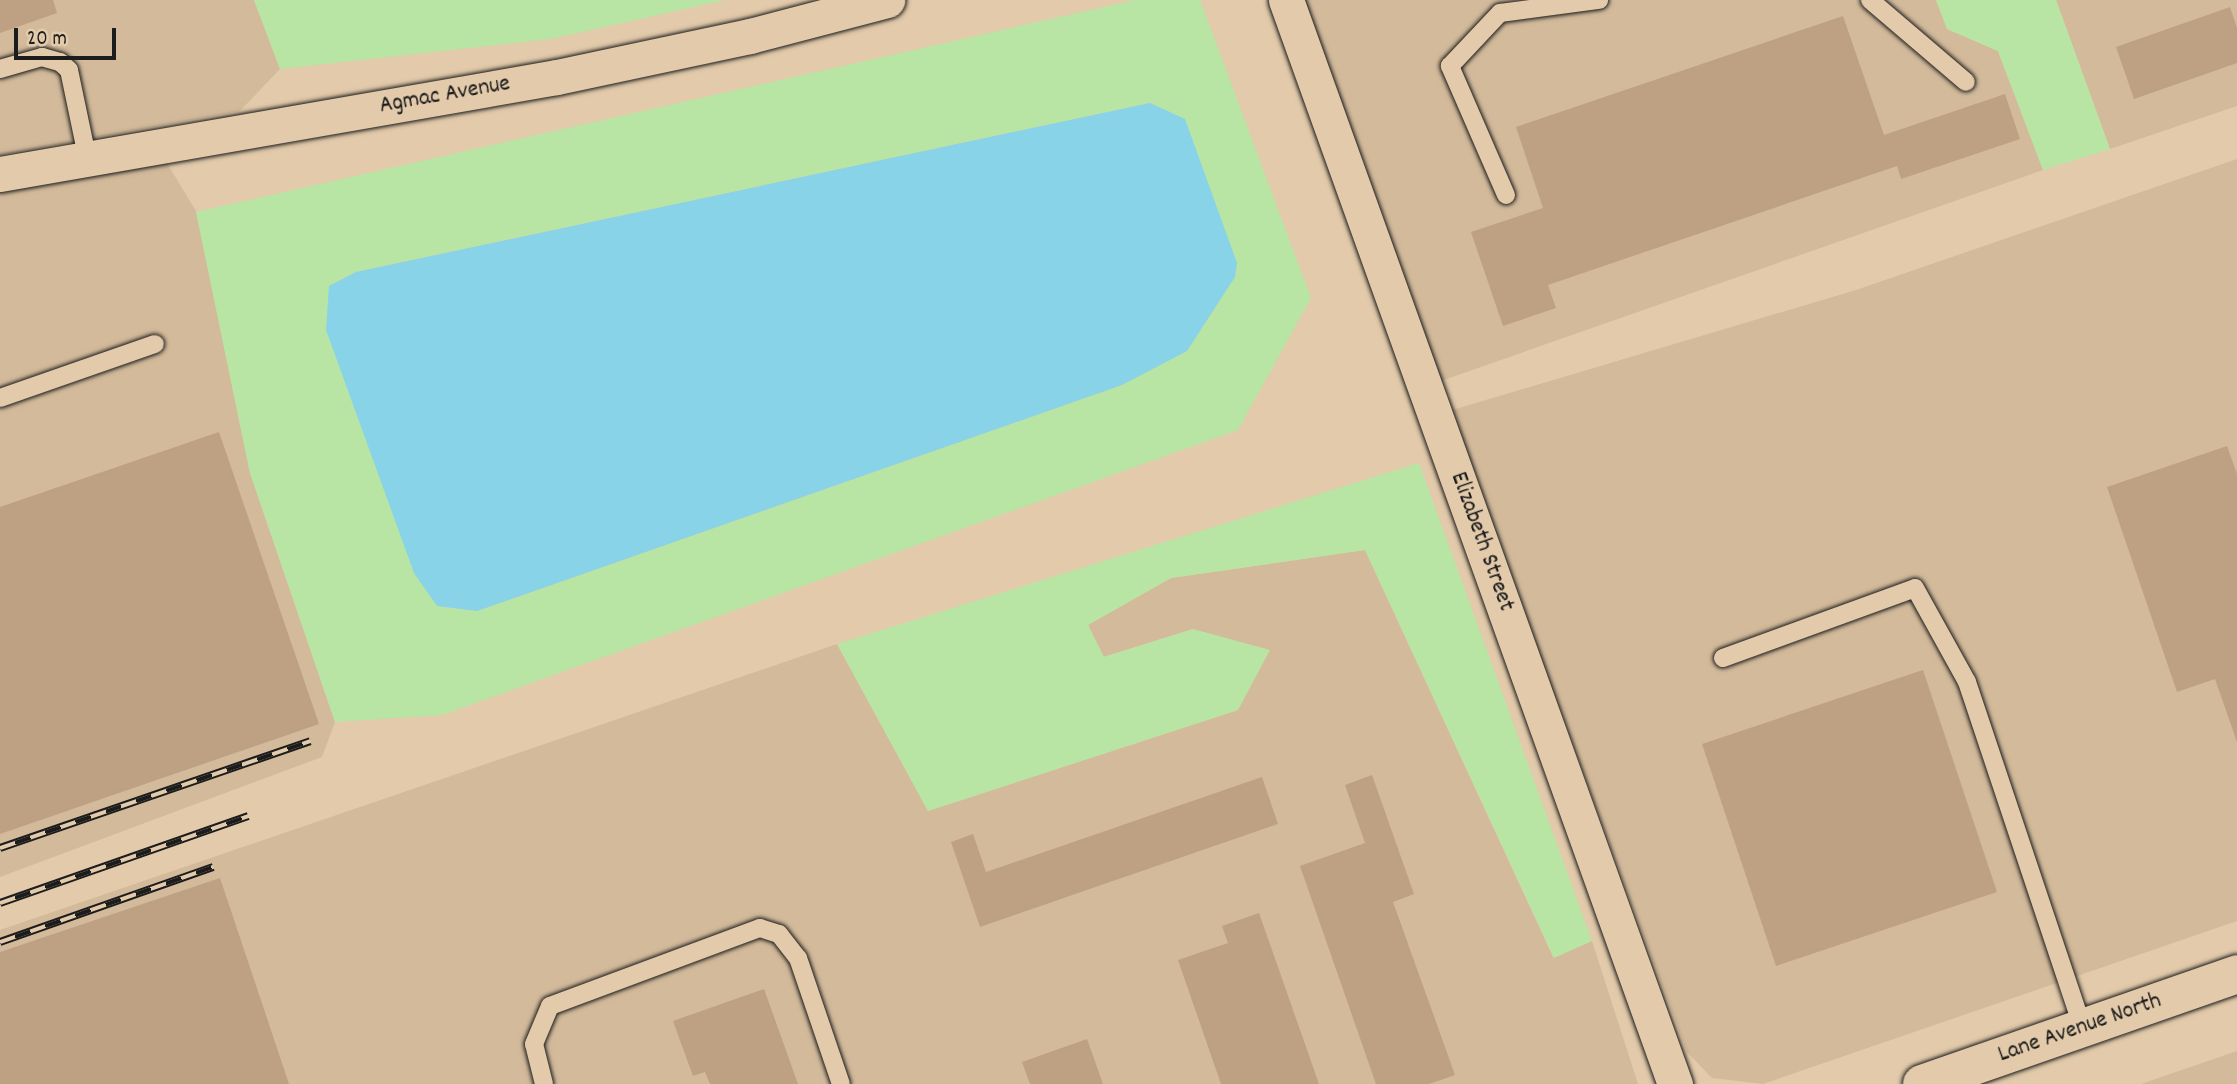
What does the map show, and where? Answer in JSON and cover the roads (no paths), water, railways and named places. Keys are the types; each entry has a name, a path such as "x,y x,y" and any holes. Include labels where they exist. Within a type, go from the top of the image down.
{"main road":[{"name":"Lane Avenue North","path":"1922,1084 2237,974"}],"street":[{"name":"Agmac Avenue","path":"0,174 88,156 557,77 750,36 887,0"},
{"name":"Elizabeth Street","path":"1286,0 1675,1084"}],"lane":[{"path":"1506,195 1450,66 1500,13 1599,0"},
{"path":"1870,0 1966,82"},
{"path":"0,69 42,57 61,62 69,70 88,156"},
{"path":"0,398 155,344"},
{"path":"1723,658 1915,588 1967,682 2083,1028"},
{"path":"544,1084 534,1044 550,1006 760,928 779,934 798,958 841,1084"}],"water":[{"path":"1150,103 1185,119 1237,263 1235,277 1187,351 1122,385 477,611 437,606 414,573 326,330 329,286 356,272"}],"railway":[{"path":"0,848 310,741"},
{"path":"0,903 248,816"},
{"path":"0,942 213,867"}]}
